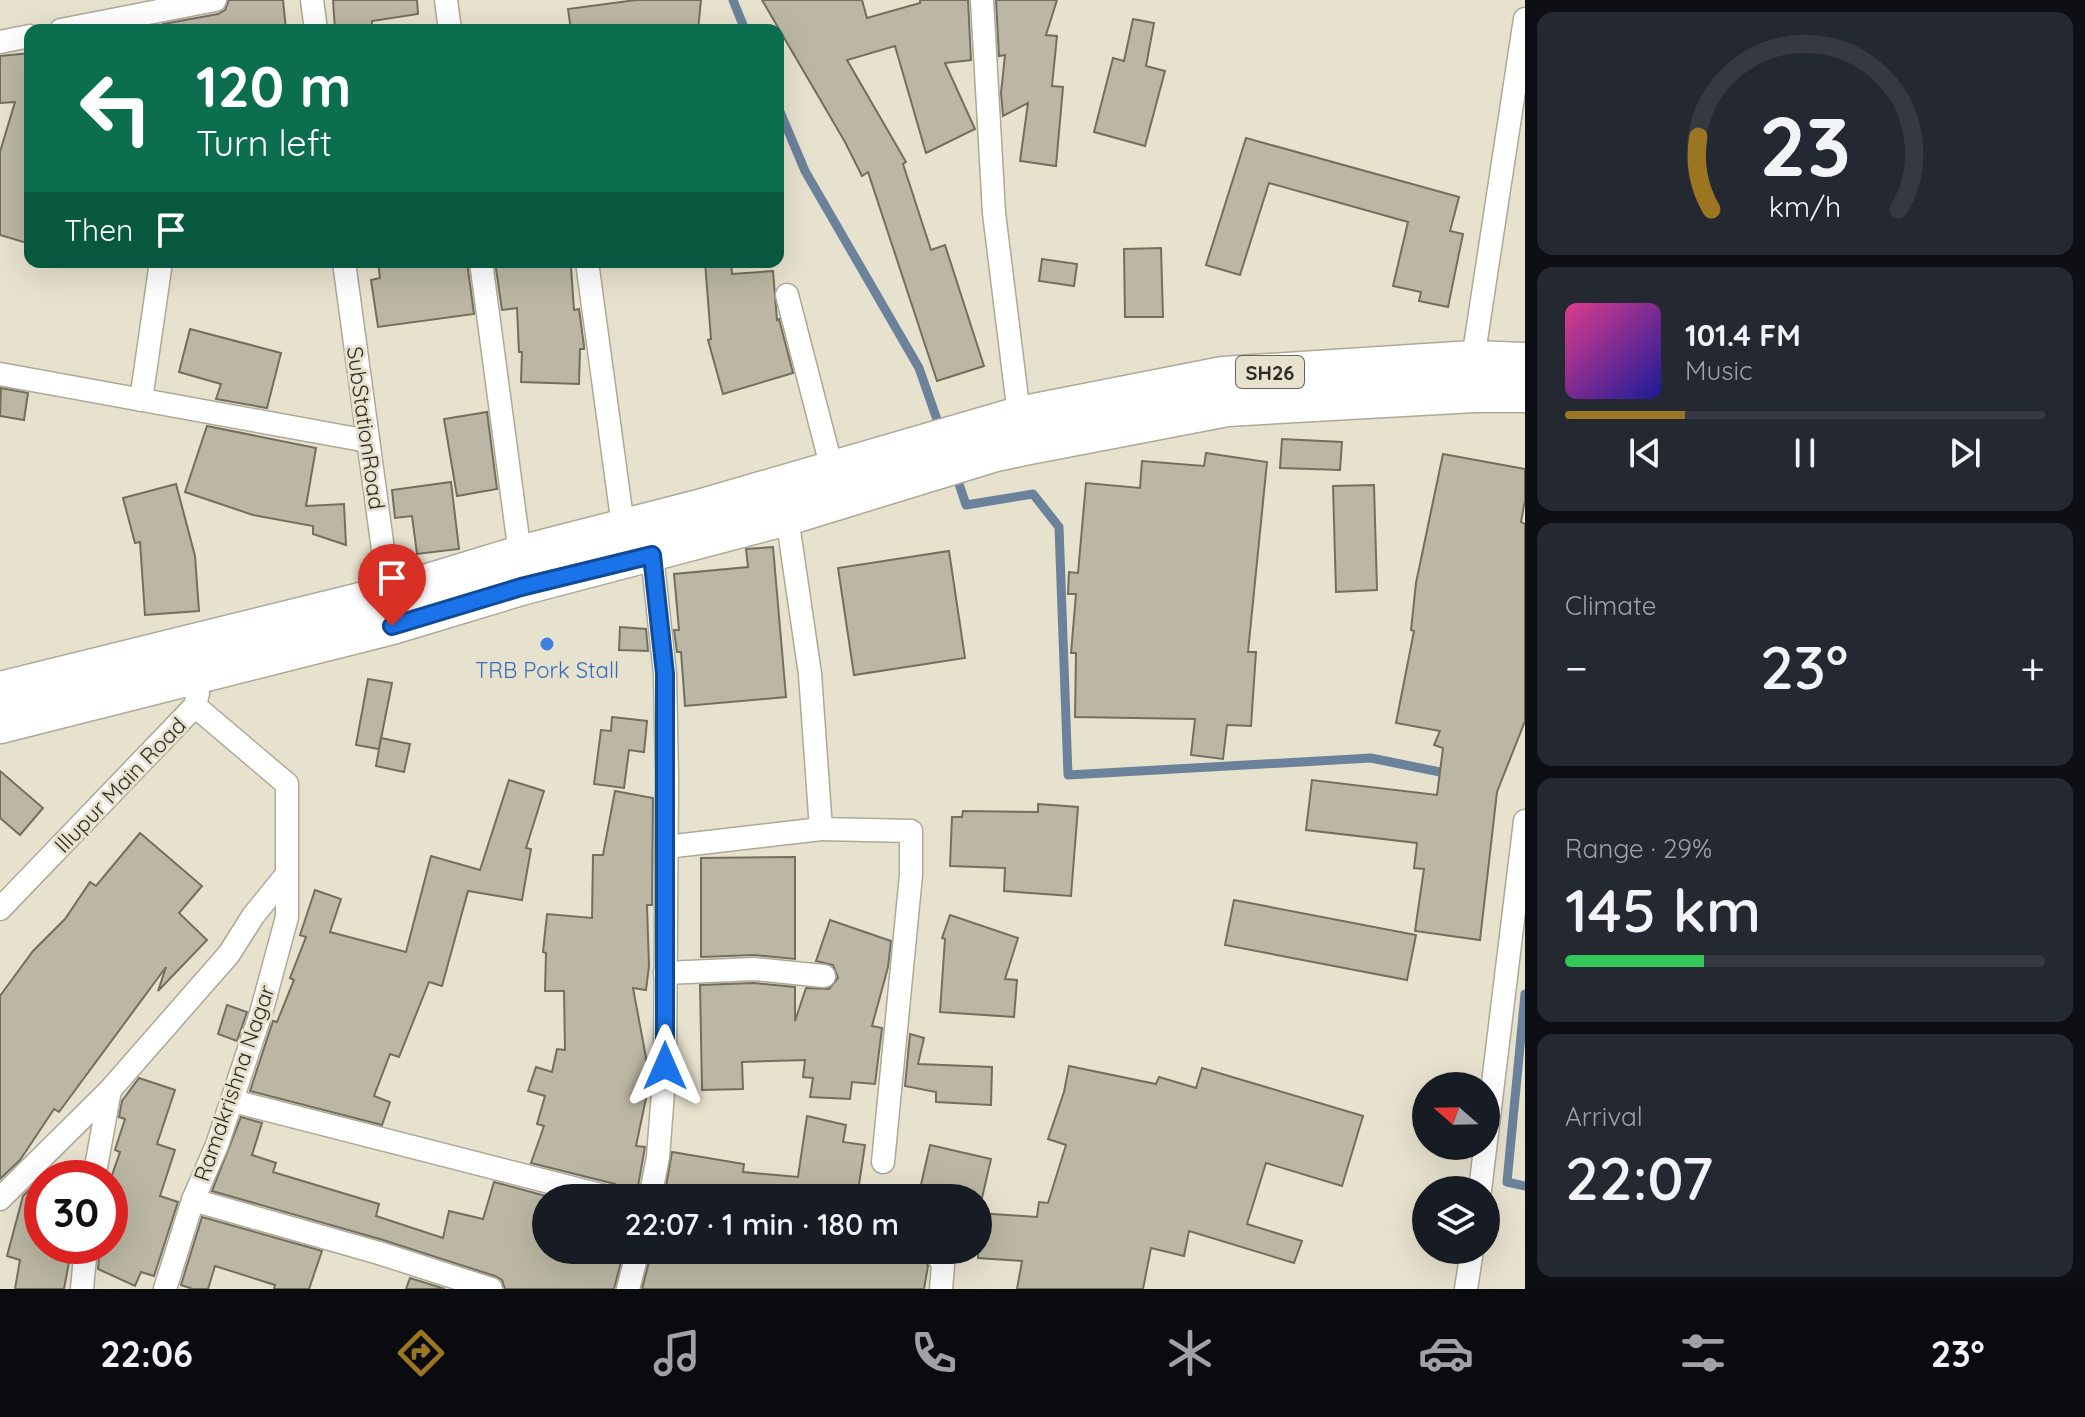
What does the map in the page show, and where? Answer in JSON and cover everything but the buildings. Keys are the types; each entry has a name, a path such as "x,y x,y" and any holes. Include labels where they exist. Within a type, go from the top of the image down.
{"main road":[{"name":"SH26","path":"0,690 197,675 389,594 520,554 699,508 852,480 1223,375 1473,359 1525,361"},
{"name":"SH26","path":"1008,435 1227,408 1525,394"},
{"name":"SH26","path":"0,725 392,626 521,587 787,517 852,480"}],"street":[{"path":"83,24 149,6 215,0"},
{"path":"312,0 315,24"},
{"path":"446,0 449,24"},
{"path":"982,0 1008,435"},
{"path":"1473,359 1525,19"},
{"path":"0,42 24,37"},
{"path":"141,400 160,268"},
{"name":"SubStationRoad","path":"345,268 389,594"},
{"path":"482,268 520,554"},
{"path":"588,268 623,526"},
{"path":"787,295 852,480"},
{"path":"0,374 368,441"},
{"path":"787,517 810,674 821,829"},
{"path":"652,555 665,674 666,847 665,1066 658,1157 653,1184"},
{"name":"Ramakrishna Nagar","path":"165,1289 193,1200 233,1101 287,917 287,784 197,675"},
{"name":"Illupur Main Road","path":"0,909 197,675"},
{"path":"1482,1176 1525,821"},
{"path":"666,847 821,829 911,831 911,875 883,1162"},
{"path":"0,1199 110,1090 229,954 253,916 287,874"},
{"path":"665,973 754,969 824,976"},
{"path":"97,1160 110,1090"},
{"path":"233,1101 557,1184"},
{"path":"193,1200 379,1253 491,1289"},
{"path":"82,1289 84,1264"},
{"path":"628,1289 634,1264"},
{"path":"941,1289 942,1264"},
{"path":"1466,1289 1470,1264"}],"waterway":[{"path":"733,0 743,24"},
{"path":"784,121 805,171 919,368 941,431"},
{"path":"955,472 966,505 1033,494 1059,527 1068,775 1371,758 1450,774"},
{"path":"1525,994 1507,1182 1525,1186"}],"place":[{"name":"TRB Pork Stall","path":"547,644"}],"route":[{"path":"392,626 521,587 652,555 665,674 665,1066"}]}
